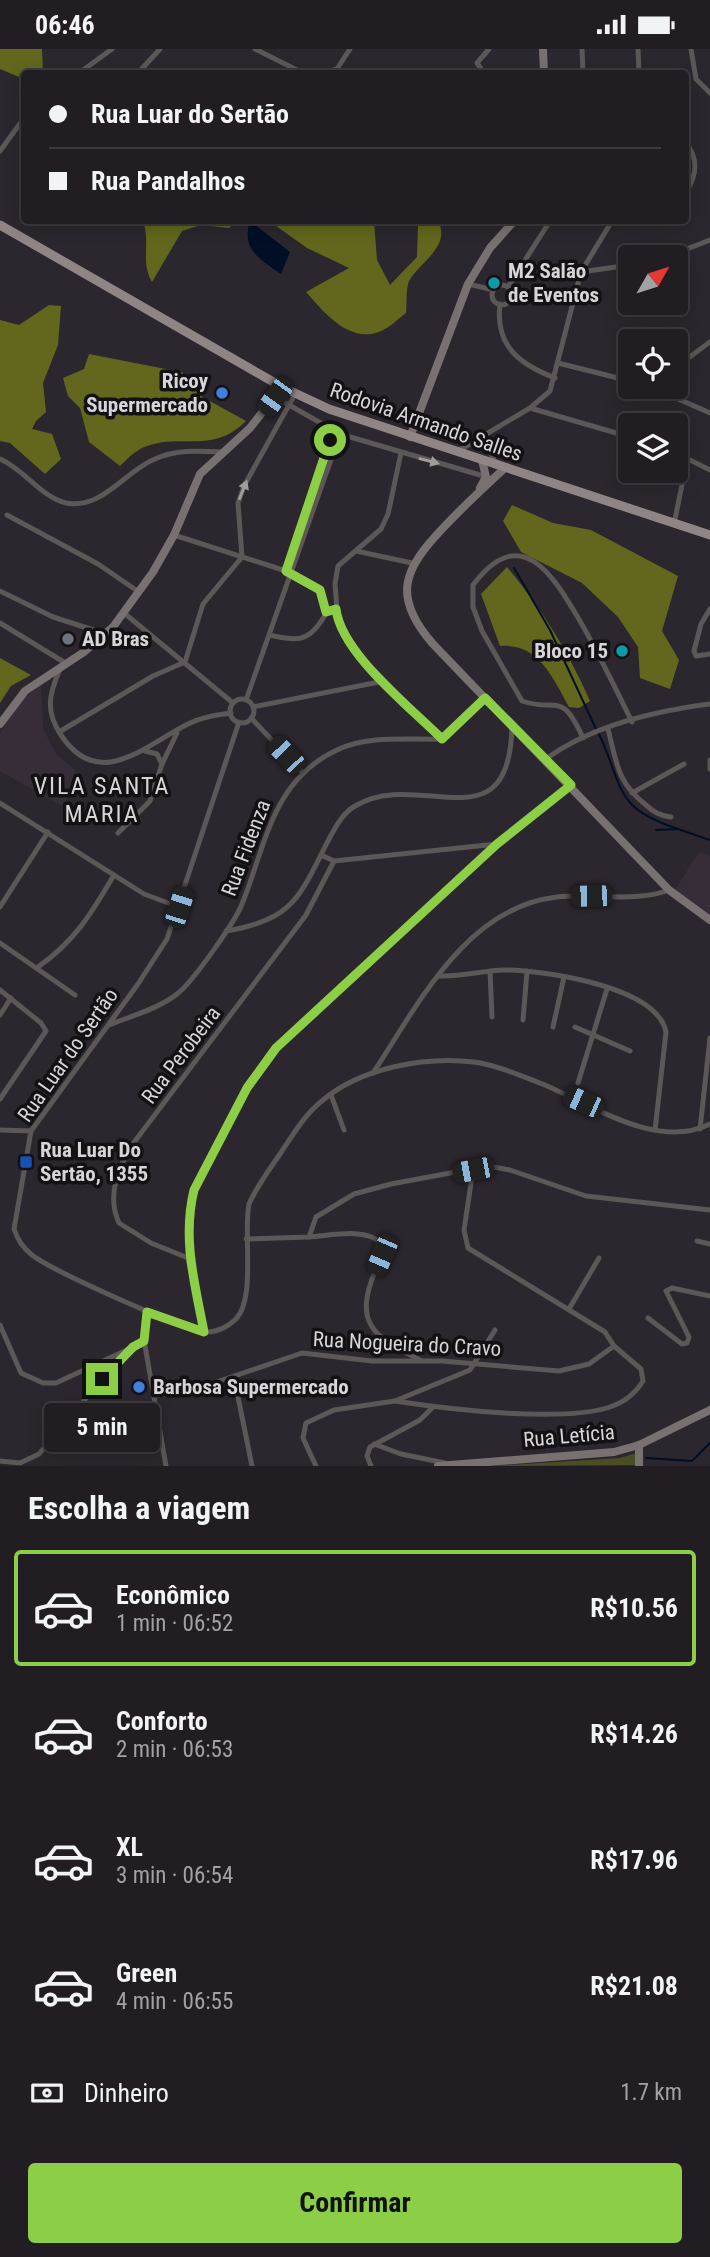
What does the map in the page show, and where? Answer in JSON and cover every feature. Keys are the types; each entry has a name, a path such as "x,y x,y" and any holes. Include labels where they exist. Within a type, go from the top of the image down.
{"main road":[{"name":"Rodovia Armando Salles","path":"0,225 282,387 329,409 617,502 710,535"}],"street":[{"path":"83,70 112,49"},
{"path":"141,70 160,49"},
{"path":"256,49 297,70"},
{"path":"334,70 350,49"},
{"path":"482,70 477,63 489,49"},
{"path":"544,49 544,70"},
{"path":"582,49 583,70"},
{"path":"638,49 639,70"},
{"path":"691,49 696,79 710,93"},
{"path":"0,151 21,122"},
{"path":"689,149 696,163 694,177 689,186"},
{"path":"410,437 468,284 490,248 511,224"},
{"path":"508,287 548,224"},
{"path":"456,452 548,395 555,378 581,272 610,224"},
{"path":"688,248 710,240"},
{"path":"581,272 618,267"},
{"path":"468,284 494,290 502,285 508,287 512,297 506,304 500,304 494,299 494,290"},
{"path":"500,304 498,328 507,346 533,367 555,378"},
{"path":"688,358 710,342"},
{"path":"558,363 618,378"},
{"path":"0,724 19,696 106,634 124,613 174,535 193,487 209,465 225,452 282,387"},
{"path":"59,732 153,676 185,661 203,604 242,557 238,503 250,475 295,394"},
{"path":"275,397 332,431 489,478"},
{"path":"678,399 710,413"},
{"path":"530,408 618,434"},
{"path":"321,478 332,431"},
{"path":"486,433 485,442 501,466 412,563 408,590 413,615 421,630 547,759 669,890 710,921"},
{"path":"246,700 321,478 340,434"},
{"path":"0,459 16,467 57,500 77,503 98,498 138,467 166,454 186,451 225,452"},
{"path":"401,453 385,523 376,535 338,566 335,585 336,609 341,630 384,681 442,739 485,698"},
{"path":"482,460 489,478"},
{"path":"688,460 710,470"},
{"path":"674,524 682,483"},
{"path":"7,515 99,564 139,592"},
{"path":"174,535 288,574 320,590 335,585"},
{"path":"356,551 412,563"},
{"path":"583,738 570,715 560,705 522,701 482,631 472,607 473,585 496,559 507,556 536,561 558,583 607,667 632,722"},
{"path":"320,590 326,612"},
{"path":"0,591 52,617 106,634"},
{"path":"269,635 303,640 326,612 336,609"},
{"path":"710,609 701,624 694,651 696,656 710,654"},
{"path":"124,613 233,703"},
{"path":"0,623 64,666"},
{"path":"64,666 49,706 59,732 74,751 94,761 123,760 203,718 231,713"},
{"path":"253,707 384,681"},
{"path":"233,703 246,700"},
{"path":"246,700 253,707"},
{"path":"231,713 233,703"},
{"path":"547,759 566,745 608,729 668,710 710,704"},
{"path":"251,718 253,707"},
{"path":"231,713 239,722 251,718"},
{"path":"251,718 303,773"},
{"name":"Rua Luar do Sertão","path":"204,1332 147,1312 34,1257 18,1240 14,1229 31,1131 160,952 179,907 239,722"},
{"path":"226,931 276,918 288,909 343,816 365,801 393,796 470,797 491,791 506,771 511,754 512,725"},
{"path":"608,729 620,776 632,793 658,814 671,817"},
{"path":"118,833 150,801 162,764 178,731"},
{"name":"Rua Fidenza","path":"109,1025 174,996 226,931 242,906 275,810 303,773 336,751 355,743 442,739"},
{"path":"144,751 158,754 162,764"},
{"path":"710,760 710,769"},
{"path":"632,793 684,764"},
{"path":"571,785 497,844 429,909 301,1022 259,1069 194,1190 190,1206 188,1258 204,1332 227,1326 240,1314 246,1300 245,1221 254,1192 313,1109 331,1095 373,1073 425,1062 477,1062 539,1083 625,1122 655,1130 675,1132 700,1129 710,1124"},
{"path":"0,803 144,894 179,907"},
{"path":"0,907 48,832"},
{"path":"321,855 334,862 497,844"},
{"name":"Rua Perobeira","path":"188,1258 151,1243 119,1223 114,1198 119,1169 135,1141 306,915 334,862"},
{"path":"38,967 71,942 114,875"},
{"path":"373,1073 439,976 477,932 500,917 556,897 653,895 669,890"},
{"path":"0,943 22,961 38,967 75,995"},
{"path":"490,971 492,1017"},
{"path":"439,976 527,971 564,977 607,989 651,1007 665,1027 655,1130"},
{"path":"523,1020 527,971"},
{"path":"553,1027 564,977"},
{"path":"578,1083 607,989"},
{"path":"0,990 41,1023 46,1031 0,1099"},
{"path":"0,1015 11,998"},
{"path":"575,1027 630,1051"},
{"path":"700,1129 710,1038"},
{"path":"331,1095 344,1130"},
{"path":"0,1130 31,1131"},
{"path":"309,1237 316,1217 354,1194 391,1184 500,1167 586,1196 710,1210"},
{"path":"395,1401 433,1407 566,1414 610,1407 632,1395 645,1377 641,1369 614,1346 605,1332 468,1248 464,1230 473,1170"},
{"path":"246,1239 358,1235 369,1236 381,1243 382,1255 365,1300 368,1323 384,1341 422,1361"},
{"path":"697,1241 710,1244"},
{"path":"569,1309 599,1258"},
{"path":"648,1318 681,1344 687,1343 689,1337 666,1291 672,1288 710,1296"},
{"path":"147,1312 144,1341 166,1466"},
{"path":"0,1325 21,1373 43,1384 56,1383 144,1341"},
{"path":"316,1466 303,1438 306,1423 334,1410 395,1401 463,1374 477,1362 495,1330"},
{"name":"Rua Nogueira do Cravo","path":"155,1396 202,1388 302,1353 372,1361 477,1362 568,1370 589,1364 614,1346"},
{"path":"0,1461 20,1463 42,1452 105,1376 133,1347"},
{"path":"234,1377 252,1466"},
{"path":"371,1466 367,1451 374,1444 420,1420 433,1407"},
{"name":"Rua Letícia","path":"374,1444 425,1463 614,1452 639,1445 710,1410"},
{"path":"639,1445 639,1466"},
{"path":"438,1466 448,1463"}],"shaded area":[{"path":"41,685 43,729 57,755 82,776 62,806 0,771 0,734 20,702"},
{"path":"699,852 710,856 710,916 675,890"}],"green space":[{"path":"0,49 42,49 43,70 21,70 21,78 0,69"},
{"path":"144,224 233,224 229,228 201,225 182,231 152,282 146,260"},
{"path":"273,224 374,224 377,260 390,285 417,257 418,225 439,224 441,231 436,248 408,284 406,313 382,331 368,334 357,333 338,324 306,292 349,268 307,248"},
{"path":"49,305 61,306 58,345 43,383 46,412 32,429 52,434 61,459 45,474 10,443 0,441 0,320 19,325"},
{"path":"89,354 181,372 202,383 197,394 246,421 220,438 156,443 142,448 120,466 89,442 80,408 68,396 63,378 84,369"},
{"path":"512,505 553,523 591,530 678,576 662,631 679,660 670,689 640,678 638,647 618,617 582,583 521,552 503,521"},
{"path":"507,567 543,615 573,665 590,701 579,708 569,707 550,674 535,656 525,650 500,646 481,594"},
{"path":"0,658 31,675 11,686 0,703"},
{"path":"636,1453 635,1465 491,1466 620,1458"}],"water":[{"path":"249,224 254,224 290,252 281,274 254,252 248,239"}],"waterway":[{"path":"514,568 550,630 596,729"},
{"path":"599,734 618,783 631,804 657,821 678,829"},
{"path":"656,830 678,829 710,840"},
{"path":"646,1458 692,1461 710,1443"}],"place":[{"name":"M2 Salão de Eventos","path":"494,283"},
{"name":"Ricoy Supermercado","path":"222,393"},
{"name":"AD Bras","path":"68,639"},
{"name":"Bloco 15","path":"622,651"},
{"name":"Rua Luar Do Sertão, 1355","path":"26,1162"},
{"name":"Barbosa Supermercado","path":"139,1387"}],"district":[{"name":"VILA SANTA MARIA","path":"102,800"}],"route":[{"path":"102,1379 133,1347 144,1341 147,1312 204,1332 188,1258 190,1206 194,1190 212,1152 259,1069 301,1022 345,981 446,894 497,844 571,785 485,698 442,739 363,659 341,630 336,609 326,612 320,590 311,582 286,571 330,440"}]}
